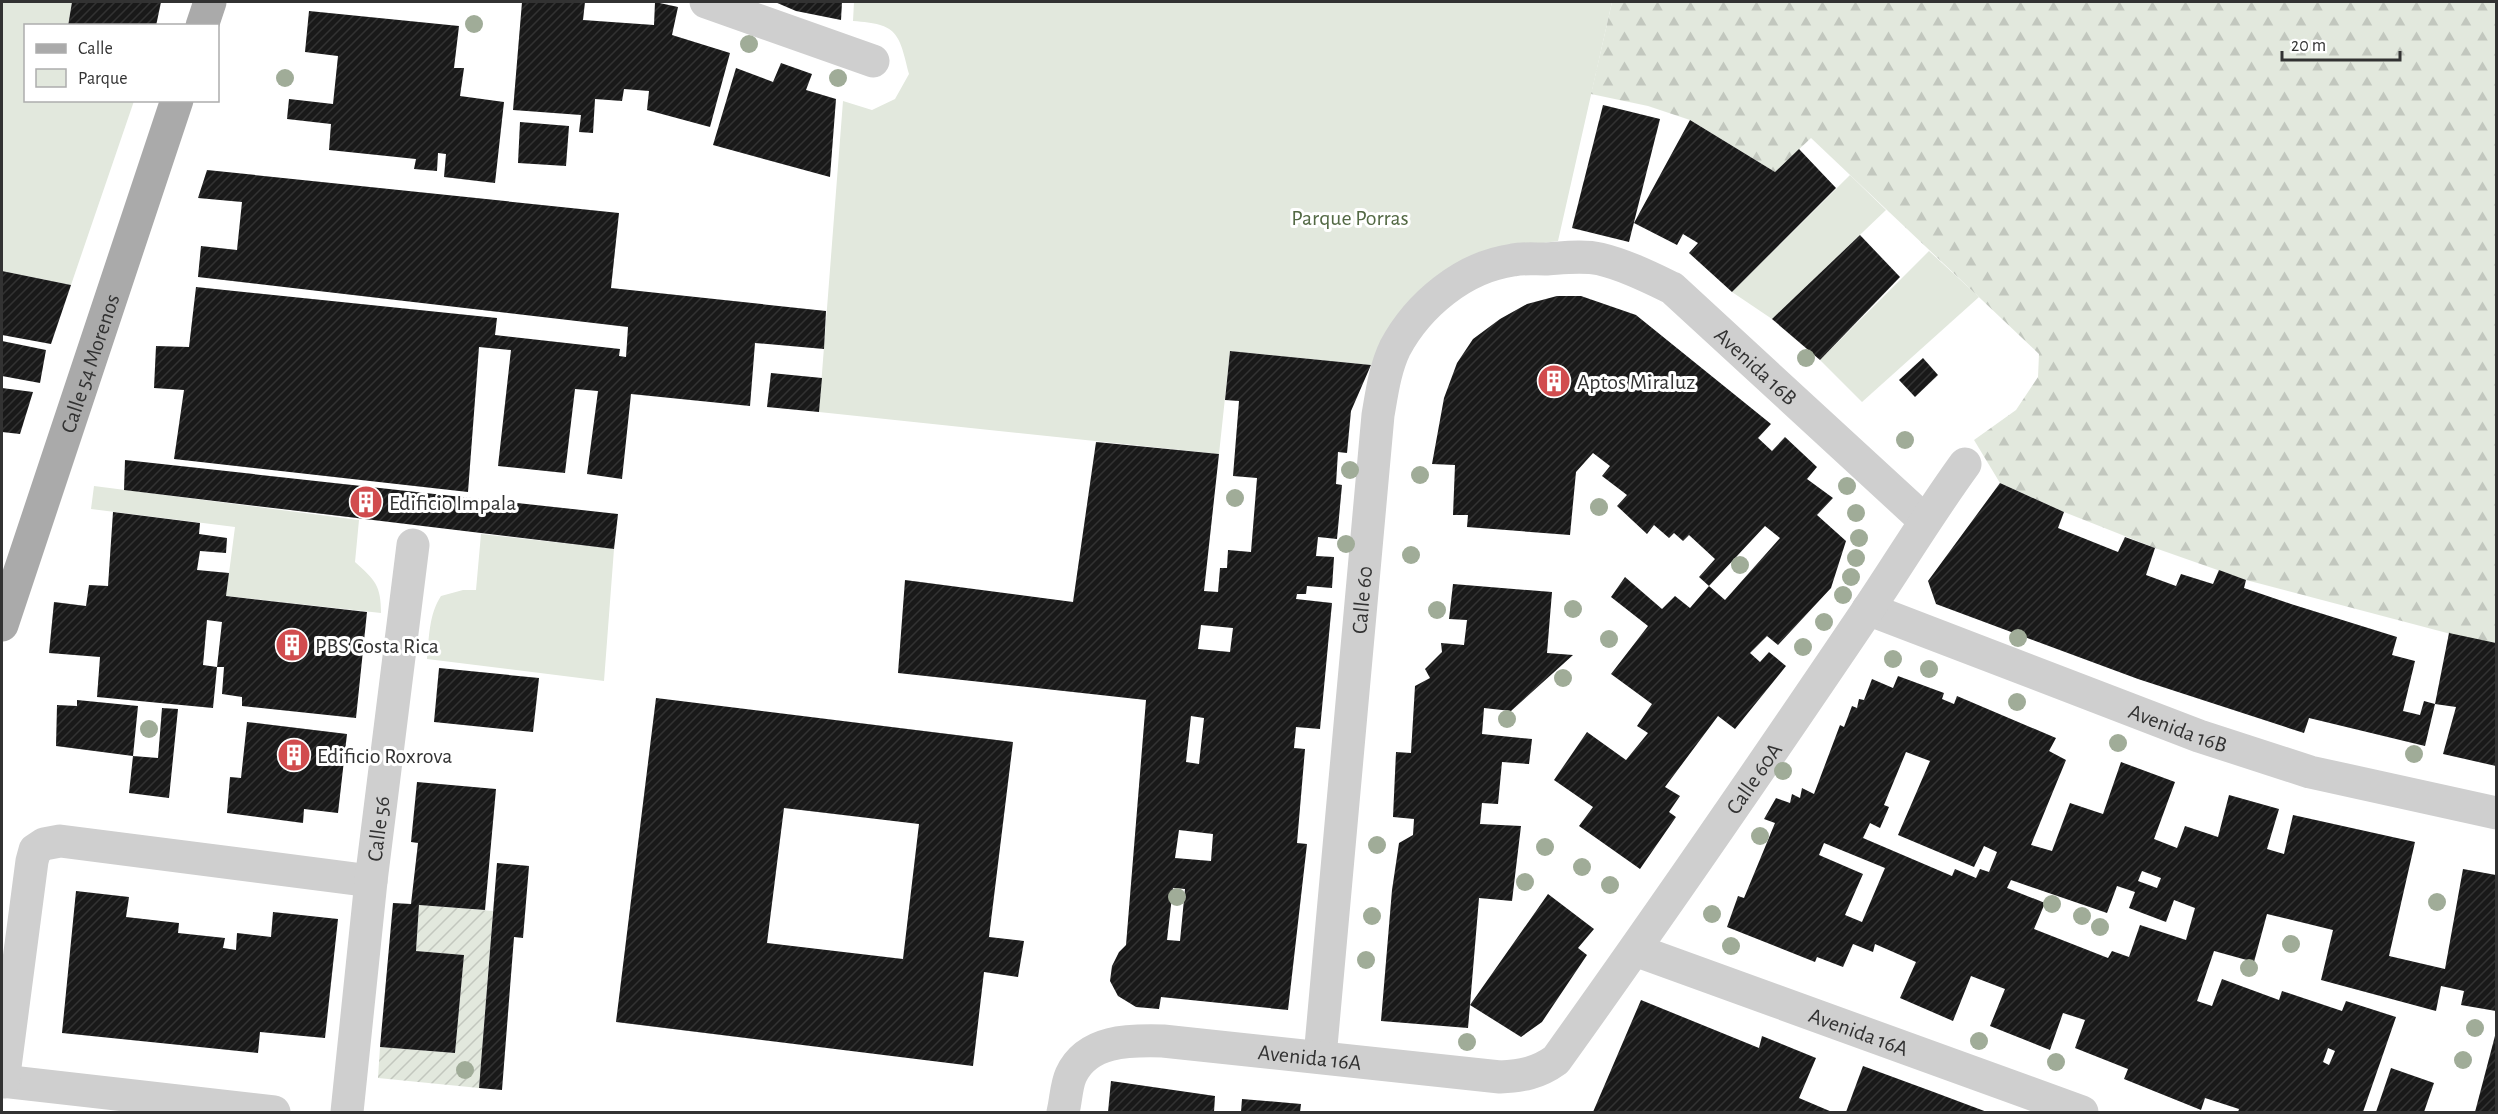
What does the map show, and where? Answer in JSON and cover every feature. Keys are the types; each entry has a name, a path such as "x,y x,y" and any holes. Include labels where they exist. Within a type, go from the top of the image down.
{"main road":[{"path":"203,24 210,2"},
{"name":"Calle 54 Morenos","path":"2,625 176,102"}],"street":[{"path":"706,2 873,61"},
{"name":"Avenida 16B","path":"1565,258 1598,258 1634,270 1672,288 1924,520"},
{"name":"Calle 60","path":"1320,1057 1378,415 1383,381 1395,349 1417,315 1446,288 1477,270 1512,260 1565,258"},
{"name":"Calle 60A","path":"1526,1075 1545,1068 1556,1060 1635,950 1868,609 1924,520 1965,464"},
{"name":"Calle 56","path":"347,1113 371,880 412,545"},
{"name":"Avenida 16B","path":"1868,609 2199,736 2310,772 2496,813"},
{"path":"274,1113 2,1081 35,850 44,844 60,841 371,880"},
{"name":"Avenida 16A","path":"1635,950 2082,1113"},
{"name":"Avenida 16A","path":"1063,1113 1070,1077 1080,1060 1093,1051 1128,1040 1163,1041 1500,1077 1526,1075"}],"green space":[{"path":"2,2 72,2 68,24 24,24 24,102 134,102 71,285 2,271"},
{"name":"Parque Porras","path":"854,2 1612,2 1558,241 1488,251 1371,365 1230,351 1219,454 819,412 843,101 872,110 895,99 909,74 899,40 894,33 879,25 853,21"},
{"path":"1612,2 2496,2 2496,643 2466,638 2246,580 2155,548 2064,512 2000,483 1974,440 2016,410 2038,377 2039,354 1811,138 1775,172 1690,120 1648,106 1591,94"},
{"path":"1850,175 1886,210 1772,319 1732,292"},
{"path":"1929,251 1979,297 1862,402 1820,360"},
{"path":"94,486 359,520 355,562 376,584 380,596 381,613 226,596 235,527 91,509"},
{"path":"481,534 614,549 604,681 427,659 432,618 441,596 463,590 476,590"},
{"path":"419,905 493,911 479,1088 378,1078 380,1047 455,1053 464,955 416,951"}],"building":[{"path":"72,2 161,2 156,24 68,24"},
{"path":"522,2 585,2 583,20 654,25 655,2 678,7 672,35 730,53 710,127 647,110 649,91 624,89 622,101 595,99 593,133 579,132 581,115 513,110"},
{"path":"775,2 842,2 841,20 796,11"},
{"path":"309,11 459,26 454,68 464,68 460,96 504,102 495,183 444,177 446,154 438,153 437,171 414,169 416,159 329,150 331,124 287,119 289,99 333,104 338,56 305,52"},
{"path":"781,63 812,74 806,90 836,99 830,177 713,145 736,68 773,82"},
{"path":"1603,105 1660,119 1629,242 1572,228"},
{"path":"1690,120 1775,172 1799,149 1836,188 1732,292 1689,253 1698,243 1683,234 1677,245 1634,223"},
{"path":"520,122 569,126 566,166 518,163"},
{"path":"207,170 619,213 611,288 826,311 824,349 755,343 750,406 631,394 622,479 587,474 598,391 575,389 565,473 498,466 511,350 479,347 468,492 174,459 184,390 154,388 156,346 189,347 196,287 497,318 495,335 620,349 619,356 626,357 628,327 198,277 201,246 237,250 242,202 198,198"},
{"path":"1860,235 1900,277 1820,360 1772,319"},
{"path":"2,271 71,285 51,344 2,335"},
{"path":"1557,296 1581,296 1636,315 1771,424 1758,438 1772,451 1785,437 1817,467 1807,479 1833,498 1817,515 1846,541 1831,588 1778,645 1767,636 1750,653 1760,662 1769,652 1786,666 1735,729 1718,716 1665,787 1680,796 1669,812 1676,817 1640,869 1579,826 1593,807 1554,780 1587,732 1626,760 1648,733 1637,726 1652,704 1611,674 1648,626 1611,597 1625,577 1662,609 1675,596 1690,608 1709,586 1699,577 1715,559 1689,535 1683,541 1674,533 1669,538 1654,525 1647,534 1617,506 1627,495 1602,476 1610,466 1593,453 1576,472 1570,535 1467,527 1468,515 1453,515 1455,465 1432,464 1444,398 1457,363 1473,339 1500,319 1527,304","holes":["1765,526 1780,538 1725,600 1709,586"]},
{"path":"2,341 46,350 40,383 2,376"},
{"path":"1230,351 1371,365 1351,411 1347,453 1338,452 1336,484 1342,485 1337,539 1318,537 1316,556 1334,557 1332,588 1307,586 1306,594 1297,594 1296,599 1332,603 1320,729 1296,727 1294,748 1305,749 1297,843 1307,844 1288,1010 1161,997 1159,1009 1136,1007 1118,996 1110,981 1112,966 1119,952 1126,945 1146,700 898,673 905,580 1073,602 1096,442 1219,454 1204,591 1218,592 1220,568 1227,568 1228,550 1251,552 1257,478 1233,476 1239,401 1225,400","holes":["1201,625 1233,628 1230,652 1198,649","1191,716 1204,718 1199,764 1186,762","1179,830 1213,834 1211,861 1175,858","1173,888 1185,889 1180,941 1167,940"]},
{"path":"1923,358 1938,375 1915,397 1899,380"},
{"path":"771,373 822,378 819,412 767,407"},
{"path":"2,388 33,392 20,434 2,432"},
{"name":"Edificio Impala","path":"125,460 618,514 614,549 124,490"},
{"path":"2000,483 2064,512 2058,528 2118,552 2125,537 2155,548 2146,575 2176,586 2181,574 2213,584 2219,570 2246,580 2244,588 2397,637 2392,655 2415,661 2403,711 2420,715 2424,701 2435,704 2425,746 2309,718 2304,733 2138,679 1936,604 1928,581"},
{"path":"113,512 200,523 199,534 227,538 226,553 200,551 197,570 229,573 226,596 367,612 356,718 242,706 242,697 222,694 224,667 217,667 213,708 97,697 100,657 49,653 54,602 86,606 89,585 108,586","holes":["207,620 222,622 217,667 203,665"]},
{"path":"1453,584 1552,592 1547,653 1573,655 1511,711 1484,708 1482,734 1532,739 1529,764 1502,762 1498,804 1482,803 1480,824 1521,826 1512,901 1479,898 1468,1028 1381,1021 1392,890 1399,843 1413,835 1414,819 1393,817 1396,752 1411,753 1415,686 1430,678 1425,669 1442,652 1441,643 1464,645 1467,620 1449,619"},
{"path":"2449,633 2496,643 2496,766 2443,754 2456,707 2435,704"},
{"path":"439,668 539,678 533,732 434,722"},
{"path":"1898,676 1944,693 1942,699 1954,704 1957,696 2056,738 2049,751 2066,760 2031,845 2052,851 2070,803 2103,814 2121,762 2175,782 2154,839 2177,848 2185,826 2218,837 2229,795 2279,809 2267,849 2284,854 2293,815 2415,842 2389,956 2445,969 2463,869 2496,875 2496,1011 2461,1005 2464,991 2441,986 2436,1011 2321,980 2333,930 2267,914 2254,962 2214,951 2197,1001 2212,1006 2222,979 2279,1000 2282,991 2342,1011 2346,1001 2396,1017 2363,1112 2238,1112 2239,1109 2205,1098 2201,1110 2124,1079 2128,1069 2075,1048 2085,1020 2063,1013 2050,1050 1990,1026 2005,989 1971,976 1953,1021 1900,998 1916,962 1875,944 1873,952 1853,944 1843,967 1817,957 1815,962 1727,927 1738,896 1744,898 1775,823 1764,819 1776,798 1790,803 1792,794 1800,798 1802,788 1814,794 1840,725 1844,727 1852,706 1857,708 1859,699 1864,700 1872,679 1893,688","holes":["1906,752 1930,761 1898,835 1974,867 1984,846 1997,852 1989,872 1980,869 1976,878 1955,869 1952,876 1863,838 1870,823 1880,828 1889,807 1884,805","1824,843 1885,868 1862,922 1845,915 1863,874 1819,855","2142,871 2161,878 2157,888 2138,881","2011,880 2107,913 2117,886 2135,892 2129,908 2166,922 2174,900 2195,908 2186,940 2140,925 2129,957 2112,951 2108,958 2034,929 2045,903 2007,888","2328,1048 2335,1051 2329,1065 2323,1062"]},
{"path":"656,698 1013,742 989,937 1024,941 1018,977 984,972 973,1066 616,1022","holes":["784,808 919,824 903,959 767,943"]},
{"path":"77,700 138,706 133,756 56,746 57,705 77,706"},
{"path":"162,708 178,709 169,798 129,793 133,756 158,758"},
{"name":"Edificio Roxrova","path":"247,722 347,734 338,813 304,809 303,823 227,813 230,777 241,778"},
{"path":"417,782 496,789 485,910 419,905 416,951 464,955 455,1053 380,1047 393,903 411,904 418,843 411,842"},
{"path":"497,863 529,866 523,938 514,937 502,1090 479,1088"},
{"path":"76,891 129,897 126,917 179,923 178,933 225,938 223,948 236,950 237,933 271,937 273,912 338,919 325,1038 260,1032 258,1053 62,1033"},
{"path":"1548,894 1594,929 1578,948 1587,955 1542,1022 1521,1037 1470,1005"},
{"path":"1641,1000 1759,1048 1762,1036 1816,1058 1799,1098 1832,1112 1593,1112"},
{"path":"2496,1032 2496,1112 2475,1112"},
{"path":"1863,1066 1931,1091 1987,1112 1846,1112"},
{"path":"2391,1068 2434,1083 2424,1112 2376,1112"},
{"path":"1111,1081 1215,1096 1214,1112 1108,1112"},
{"path":"1242,1099 1301,1104 1300,1112 1241,1112"}],"place":[{"name":"Aptos Miraluz","path":"1554,381"},
{"name":"Edificio Impala","path":"366,502"},
{"name":"PBS Costa Rica","path":"292,645"},
{"name":"Edificio Roxrova","path":"294,755"}]}
